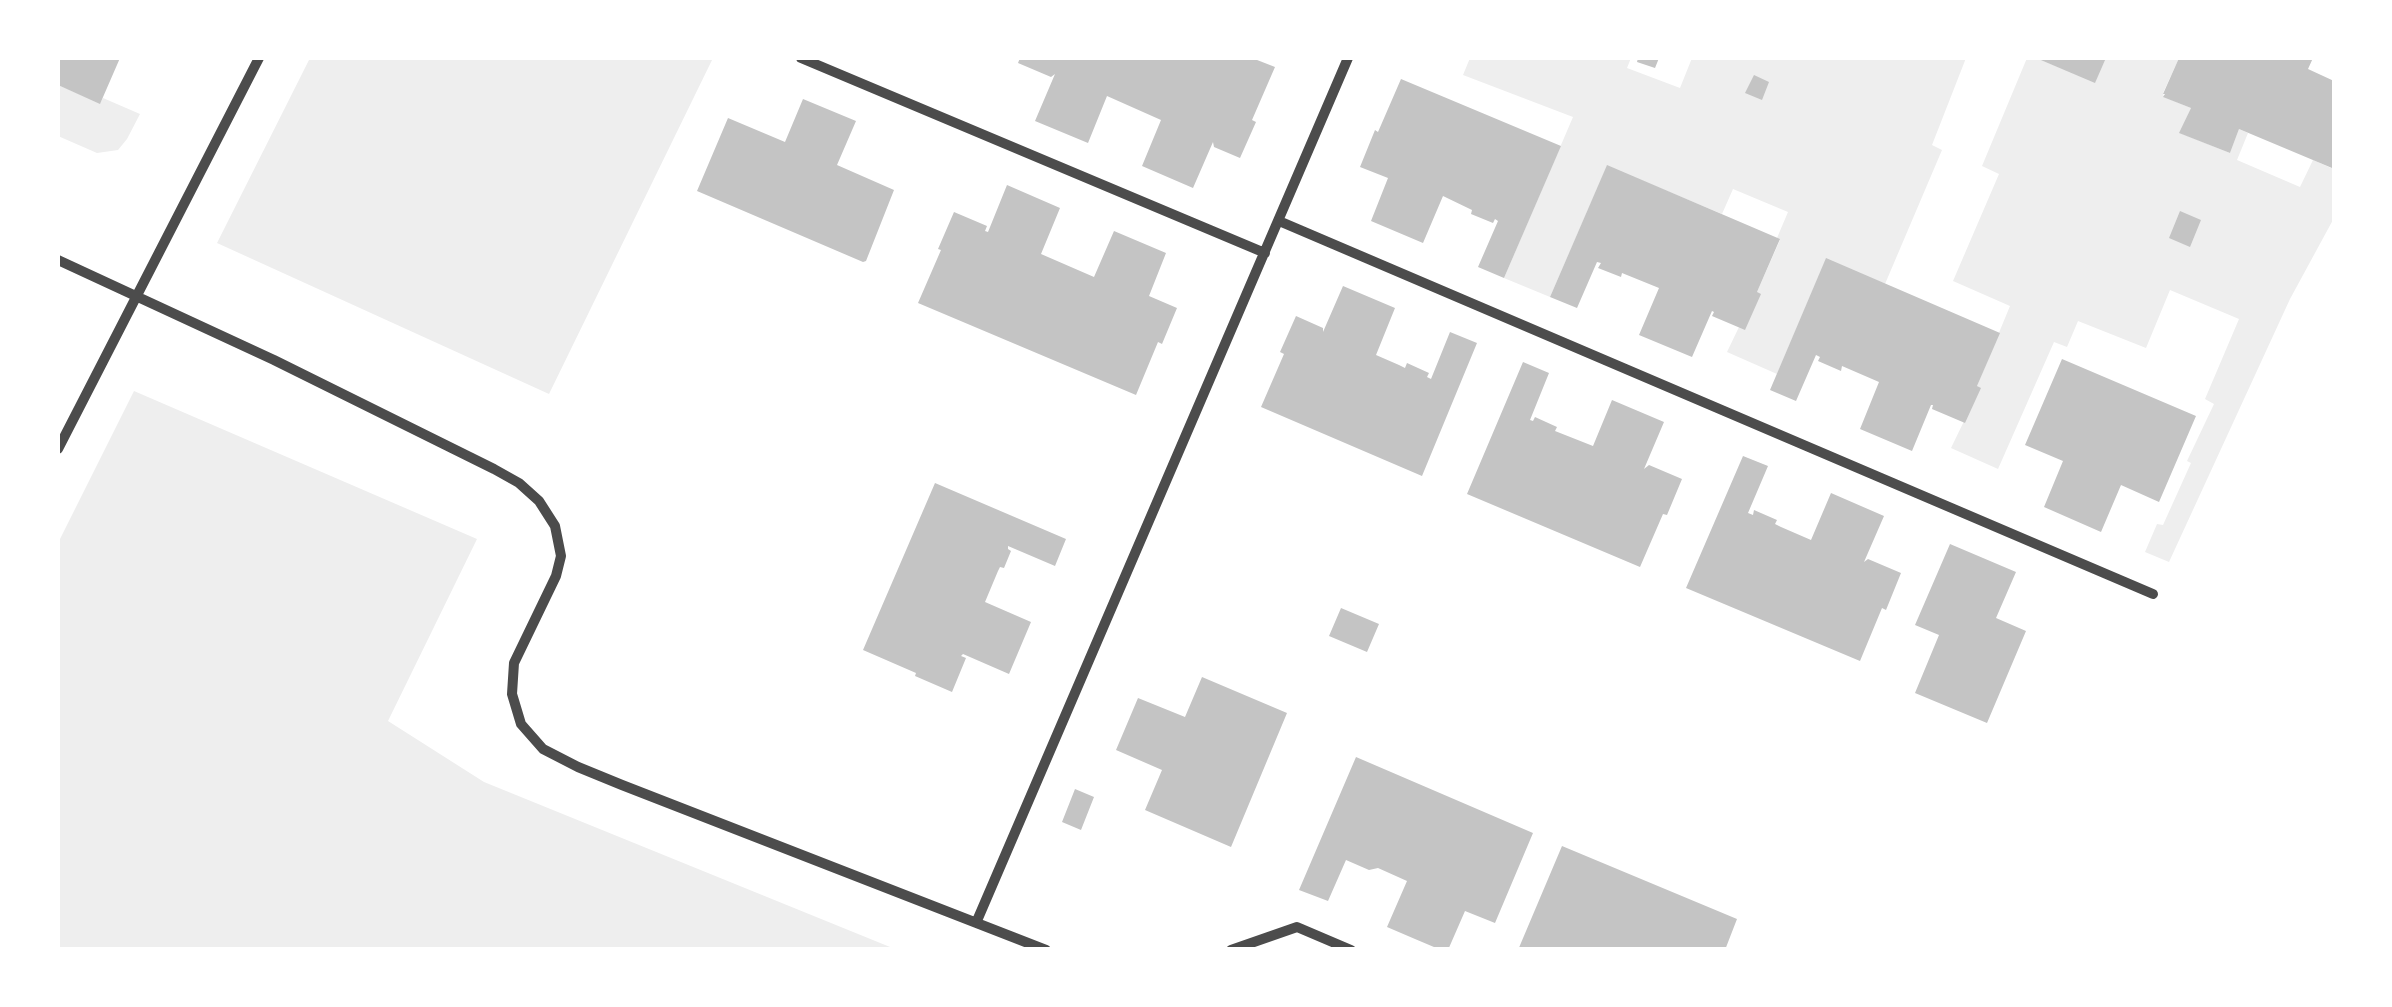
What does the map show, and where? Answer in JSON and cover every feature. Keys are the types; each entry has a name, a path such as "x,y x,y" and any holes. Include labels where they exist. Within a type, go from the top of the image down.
{"street":[{"path":"58,449 259,58"},
{"path":"801,58 1265,254"},
{"path":"976,923 1348,58"},
{"path":"1279,220 2153,594"},
{"path":"58,260 494,469 539,502 556,526 560,556 556,576 514,663 512,694 522,724 543,749 607,779 1046,950"},
{"path":"1231,950 1297,926 1351,950"}],"shaded area":[{"path":"310,58 713,58 549,394 217,243"},
{"path":"1470,58 1631,58 1627,68 1680,88 1692,58 1966,58 1932,145 1942,150 1885,284 1826,259 1777,374 1727,352 1739,327 1745,329 1788,212 1733,189 1722,214 1607,166 1550,297 1504,278 1573,117 1463,75"},
{"path":"2027,58 2095,82 2106,58 2179,58 2163,93 2164,97 2191,108 2180,133 2230,153 2239,129 2248,133 2237,160 2300,187 2313,160 2334,166 2334,218 2290,299 2169,562 2145,552 2157,524 2163,525 2191,463 2187,461 2214,404 2205,399 2239,319 2170,290 2146,348 2078,321 2067,347 2054,342 1998,469 1951,448 1980,388 1977,386 2010,306 1953,281 1999,174 1982,166"},
{"path":"58,85 140,114 118,150 97,153 58,136"},
{"path":"134,391 477,539 388,721 484,782 895,949 58,949 58,543"}],"building":[{"path":"58,58 120,58 100,104 58,85"},
{"path":"1020,58 1252,58 1275,67 1240,158 1214,147 1213,142 1193,188 1142,166 1161,120 1107,96 1088,143 1035,121 1055,74 1051,77 1018,63"},
{"path":"1638,58 1659,58 1655,68 1637,62"},
{"path":"2036,58 2106,58 2095,83"},
{"path":"2179,58 2313,58 2308,69 2334,81 2334,167 2239,129 2230,153 2179,133 2191,108 2163,94"},
{"path":"1754,75 1769,82 1762,100 1745,93"},
{"path":"1401,79 1561,146 1504,278 1478,267 1498,221 1493,223 1471,214 1472,210 1443,196 1423,243 1371,221 1388,178 1360,167"},
{"path":"803,99 856,121 837,165 894,190 866,261 697,191 728,118 785,142"},
{"path":"1607,165 1780,239 1745,330 1712,316 1712,311 1692,357 1639,335 1659,288 1598,268 1601,263 1597,262 1577,308 1550,297"},
{"path":"1007,185 1060,208 1041,254 1094,277 1114,231 1166,253 1149,296 1177,308 1136,395 918,303 954,212 987,226 988,232"},
{"path":"2180,211 2201,220 2190,247 2169,238"},
{"path":"1826,258 2000,333 1965,423 1932,409 1931,405 1912,451 1860,429 1879,382 1842,366 1841,371 1818,361 1820,357 1816,355 1796,401 1770,390"},
{"path":"1343,286 1395,308 1376,355 1405,368 1407,363 1429,373 1427,377 1431,379 1450,332 1477,343 1422,476 1261,407 1296,316 1323,328 1323,332"},
{"path":"2062,359 2196,416 2159,502 2121,485 2101,532 2044,507 2063,461 2025,445"},
{"path":"1523,362 1549,373 1530,420 1535,417 1557,427 1555,431 1593,446 1612,400 1664,422 1644,469 1649,465 1682,479 1640,567 1467,494"},
{"path":"1743,456 1768,466 1748,513 1753,515 1754,510 1811,540 1831,493 1884,516 1864,562 1868,559 1901,573 1860,661 1686,588"},
{"path":"935,483 1066,539 1055,566 1008,546 1011,551 985,602 1031,622 1009,674 963,654 966,658 952,692 863,650"},
{"path":"1950,544 2016,572 1996,618 2026,631 1987,723 1915,693 1939,635 1915,625"},
{"path":"1341,608 1379,624 1367,652 1329,636"},
{"path":"1202,677 1287,713 1231,847 1145,810 1162,770 1116,750 1138,698 1185,717"},
{"path":"1356,757 1533,833 1495,923 1465,911 1448,950 1441,950 1387,927 1407,881 1346,860 1328,901 1299,890"},
{"path":"1075,789 1094,797 1081,830 1062,822"},
{"path":"1562,846 1737,919 1725,950 1518,950"}]}
